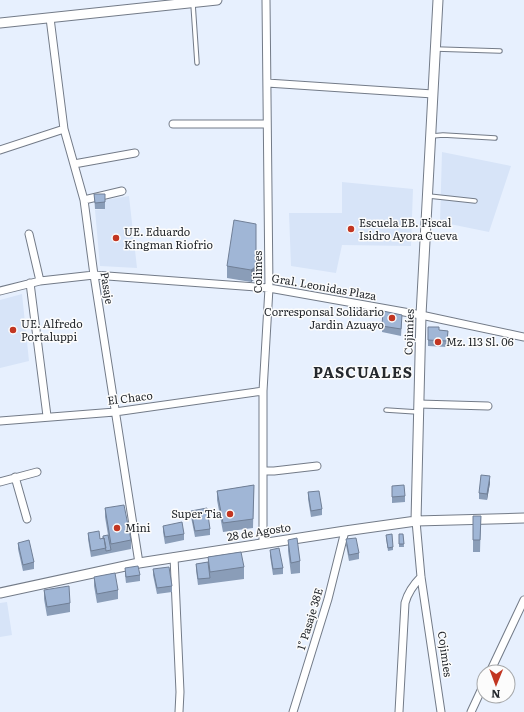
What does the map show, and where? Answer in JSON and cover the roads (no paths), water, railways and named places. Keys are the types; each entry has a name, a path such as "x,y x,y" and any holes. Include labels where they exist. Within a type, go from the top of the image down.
{"street":[{"path":"0,23 216,0"},
{"name":"Colimes","path":"263,543 263,391 269,288 266,0"},
{"name":"Cojimíes","path":"438,0 421,315 416,521 421,577 441,712"},
{"name":"Pasaje","path":"50,18 64,130 84,200 94,275 139,563"},
{"path":"267,83 433,94"},
{"path":"173,124 267,124"},
{"path":"0,150 64,130"},
{"path":"74,164 135,153"},
{"path":"84,200 122,191"},
{"path":"29,234 40,281"},
{"name":"Gral. Leonidas Plaza","path":"0,291 40,281 94,275 269,288 421,315 524,337"},
{"path":"30,283 47,416"},
{"name":"El Chaco","path":"0,421 47,416 115,412 263,391"},
{"path":"419,408 488,406"},
{"path":"263,471 317,466"},
{"path":"0,482 37,472"},
{"path":"15,477 27,519"},
{"name":"28 de Agosto","path":"0,593 139,563 345,531 416,521 524,518"},
{"name":"1° Pasaje 38E","path":"293,712 328,599 345,531"},
{"path":"174,557 180,692 179,712"},
{"path":"399,712 405,603 408,592 421,577"},
{"path":"494,664 524,600"},
{"path":"471,712 476,701"}],"lane":[{"path":"196,2 197,63"},
{"path":"435,49 500,51"},
{"path":"431,136 443,135 494,138"},
{"path":"428,195 475,201"},
{"path":"386,410 419,408"}],"place":[{"name":"Escuela EB. Fiscal Isidro Ayora Cueva","path":"351,229"},
{"name":"UE. Eduardo Kingman Riofrio","path":"116,238"},
{"name":"Corresponsal Solidario Jardin Azuayo","path":"392,318"},
{"name":"UE. Alfredo Portaluppi","path":"13,330"},
{"name":"Mz. 113 Sl. 06","path":"438,342"},
{"name":"Super Tia","path":"230,514"},
{"name":"Mini","path":"117,528"}],"district":[{"name":"PASCUALES","path":"363,373"}]}
